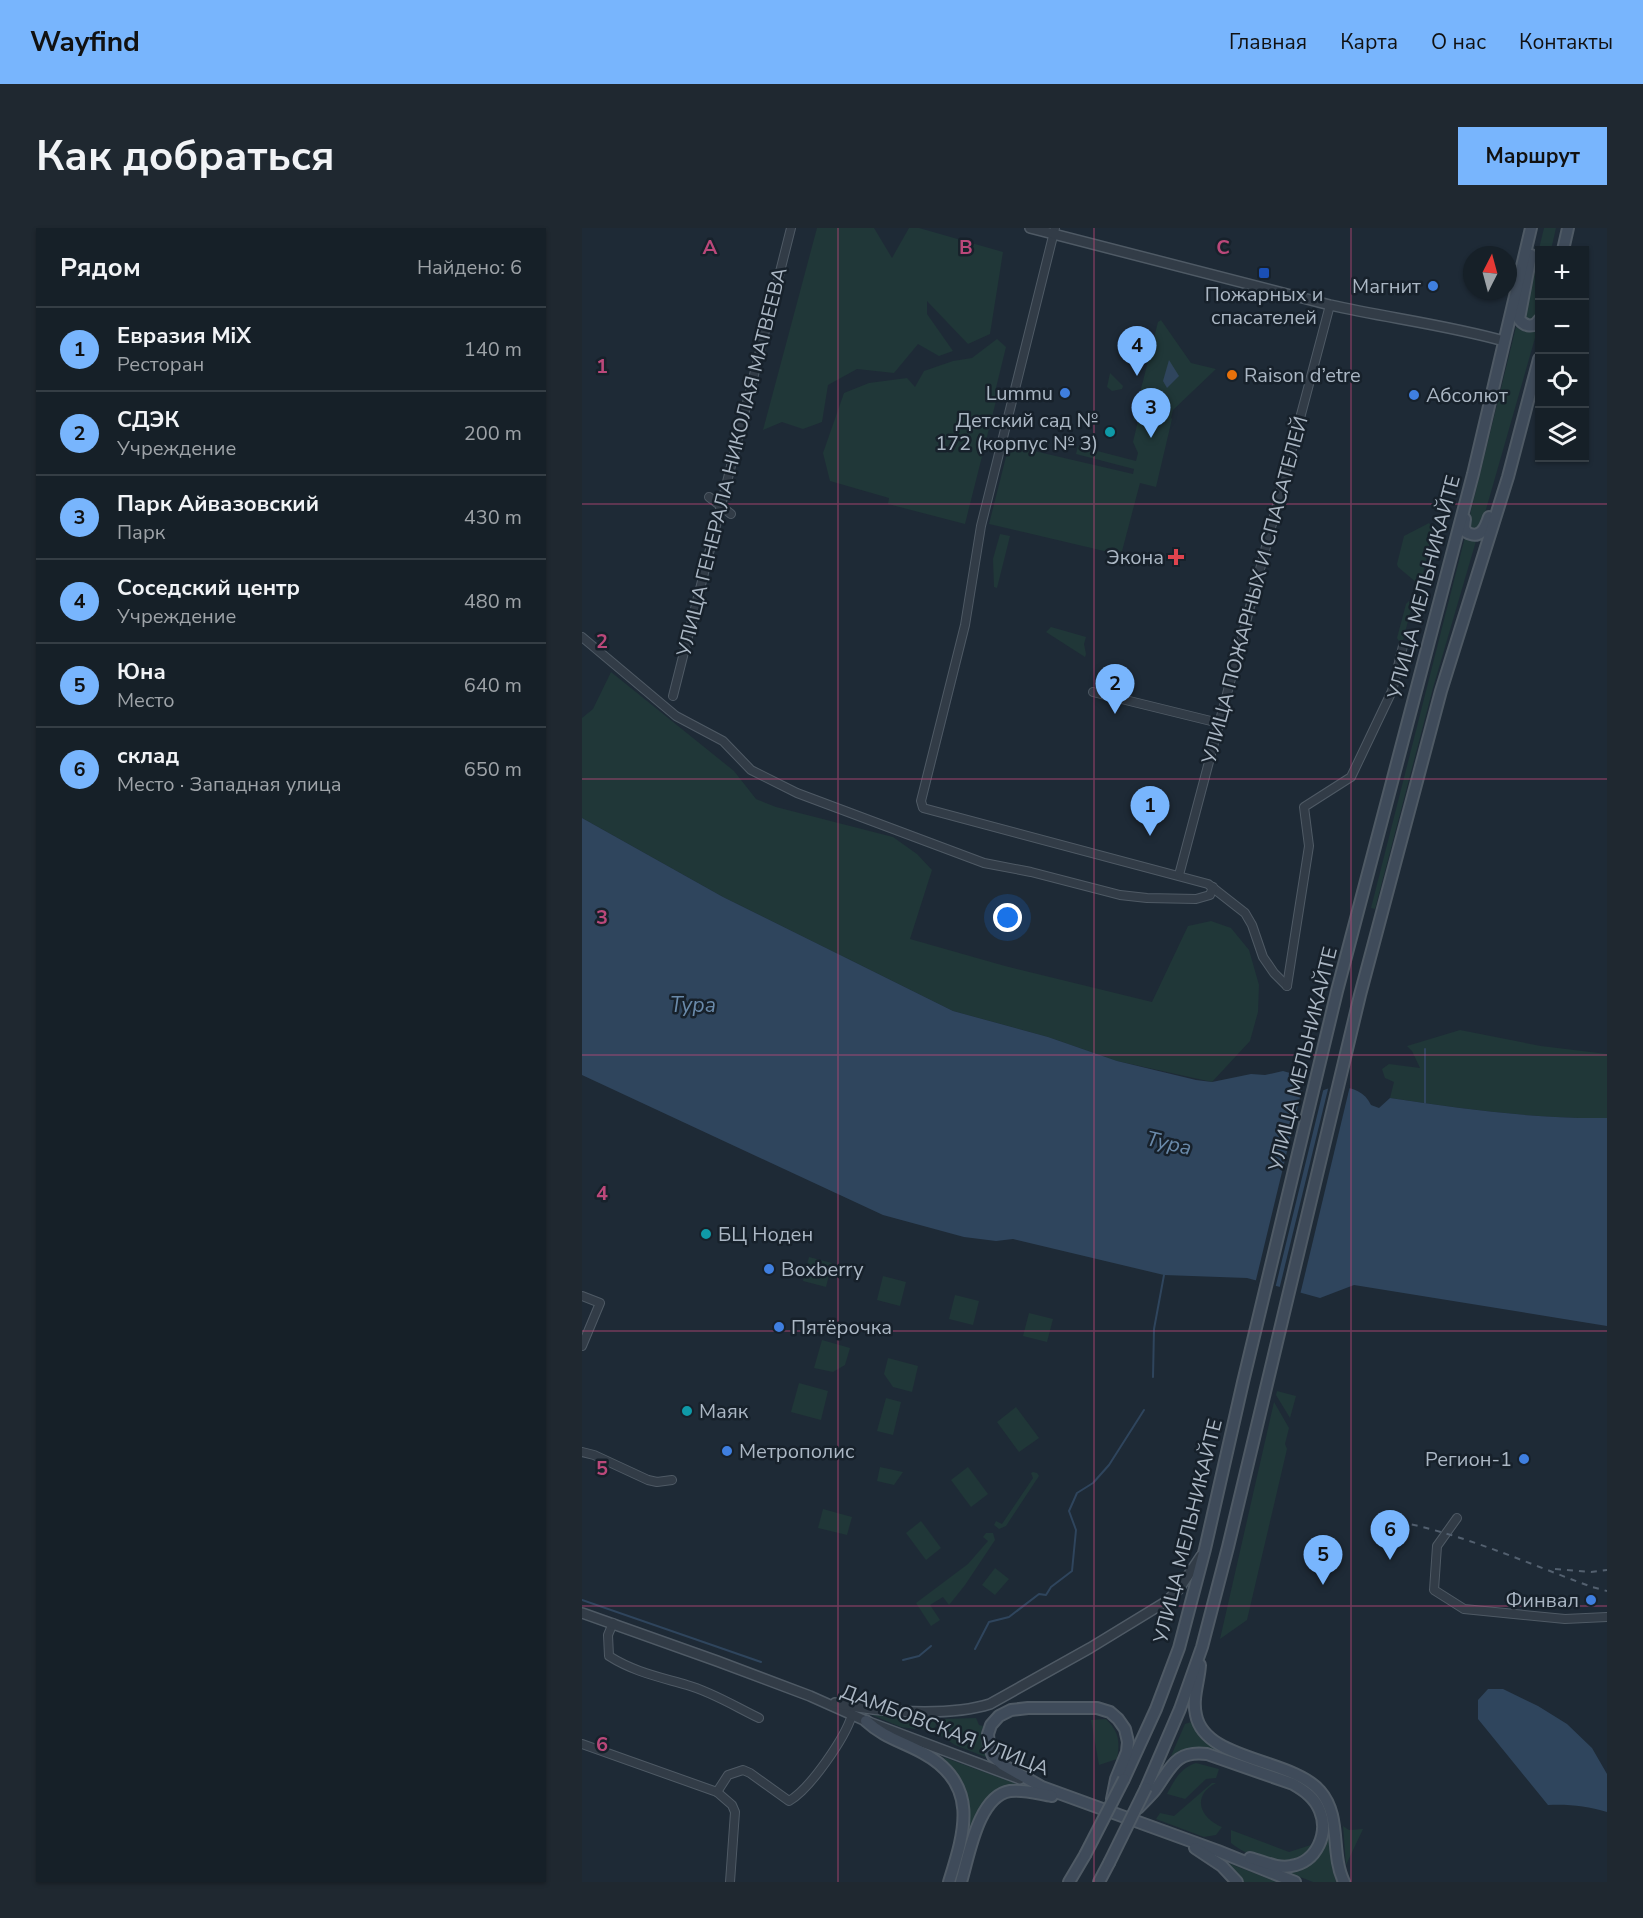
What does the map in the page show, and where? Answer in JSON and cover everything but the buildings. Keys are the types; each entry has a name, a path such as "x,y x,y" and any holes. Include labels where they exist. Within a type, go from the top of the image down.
{"main road":[{"path":"1533,228 1520,319 1522,324 1528,326 1535,324"},
{"name":"УЛИЦА МЕЛЬНИКАЙТЕ","path":"1069,1881 1112,1805 1120,1779 1156,1709 1179,1648 1205,1549 1337,991 1473,474 1533,228"},
{"path":"1564,246 1568,228"},
{"name":"УЛИЦА МЕЛЬНИКАЙТЕ","path":"1099,1882 1135,1812 1150,1789 1202,1647 1360,996 1441,691 1508,477 1535,374"},
{"path":"1473,474 1473,493 1464,527 1471,535 1481,533 1485,528 1497,495 1508,477"},
{"path":"1202,1647 1194,1698 1196,1716 1202,1729 1210,1738 1231,1750 1307,1779 1318,1789 1326,1798 1331,1811 1337,1861 1344,1882"},
{"path":"1042,1787 993,1756 988,1734 991,1725 999,1716 1011,1710 1028,1708 1097,1708 1110,1712 1125,1730 1128,1742 1120,1779"},
{"path":"866,1721 875,1730 935,1760 951,1776 958,1787 963,1800 964,1827 949,1882"},
{"path":"1150,1789 1176,1760 1187,1754 1196,1753 1207,1754 1293,1784 1314,1800 1323,1824 1318,1848 1311,1856 1293,1866 1251,1858 1231,1857"},
{"name":"ДАМБОВСКАЯ УЛИЦА","path":"1042,1787 1295,1882"},
{"path":"961,1882 978,1826 990,1803 997,1796 1009,1791 1068,1796"},
{"path":"1182,1839 1222,1866 1237,1882"}],"street":[{"name":"УЛИЦА ГЕНЕРАЛА НИКОЛАЯ МАТВЕЕВА","path":"673,696 791,228"},
{"path":"1030,228 1054,231 1330,305 1456,329 1504,341"},
{"path":"1054,231 981,526 965,625 921,801 923,808 1202,881 1245,913 1252,925 1263,957 1287,986 1309,846 1304,807 1351,777 1392,691 1403,646"},
{"name":"УЛИЦА ПОЖАРНЫХ И СПАСАТЕЛЕЙ","path":"1179,874 1330,305"},
{"path":"709,497 731,514"},
{"path":"582,637 676,716 723,741 750,770 797,793 984,863 1031,872 1099,891 1147,898 1196,899 1210,895 1213,887"},
{"path":"1093,692 1219,723"},
{"path":"582,1296 600,1304 582,1346"},
{"path":"582,1452 594,1455 648,1480 657,1482 672,1480"},
{"path":"1457,1518 1437,1546 1434,1590 1464,1609 1565,1619 1607,1617"},
{"path":"819,1700 875,1709 948,1712 973,1710 1004,1698 1167,1601 1179,1589 1205,1549"},
{"name":"ДАМБОВСКАЯ УЛИЦА","path":"582,1613 819,1700 866,1721 1042,1787"},
{"path":"613,1623 608,1635 609,1656 621,1664 648,1675 688,1685 759,1718"},
{"path":"717,1792 728,1775 743,1770 789,1801 805,1788 836,1746 852,1715"},
{"path":"582,1744 717,1792 732,1805 735,1812 730,1882"}],"green space":[{"path":"817,228 874,228 892,258 909,228 919,228 1003,252 990,334 968,344 927,301 927,314 953,351 939,356 918,344 894,373 857,369 828,385 822,422 803,429 782,422 763,430"},
{"path":"1544,228 1556,228 1552,246 1540,246"},
{"path":"1535,265 1535,317 1530,320 1526,319 1524,311"},
{"path":"1161,320 1191,363 1216,369 1173,410 1156,487 1140,483 1121,555 989,524 1009,445 1133,474 1134,469 1076,454 1078,446 1136,461 1138,453 1133,442 1138,421 1133,420 1158,322"},
{"path":"1516,327 1526,332 1535,331 1535,338 1481,527 1473,529 1468,523"},
{"path":"997,339 1006,347 995,392 998,393 965,524 888,504 889,498 830,481 823,453 844,393 869,383 907,378 915,387 924,371 953,361 972,358"},
{"path":"1110,373 1123,386 1122,389 1112,391 1107,387"},
{"path":"1429,523 1433,528 1421,582 1417,583 1397,564 1404,536"},
{"path":"1000,534 1010,536 997,588 994,587 993,559"},
{"path":"1465,537 1470,541 1476,541 1433,688 1375,909 1371,908"},
{"path":"1409,601 1413,602 1403,640 1399,641 1397,638 1406,604"},
{"path":"1051,627 1086,637 1085,657 1046,632"},
{"path":"611,672 734,771 756,799 776,807 893,837 917,854 932,870 910,939 1005,966 1152,1002 1188,926 1211,921 1231,928 1249,950 1259,985 1258,1012 1250,1041 1212,1082 1117,1061 1048,1037 953,1011 723,897 582,818 582,718 593,709"},
{"path":"1460,1030 1541,1046 1607,1054 1607,1118 1525,1115 1390,1098 1394,1082 1385,1078 1382,1069 1389,1064 1420,1068 1407,1046"},
{"path":"809,1257 832,1263 826,1287 803,1281"},
{"path":"883,1276 906,1282 900,1306 877,1300"},
{"path":"955,1295 979,1301 973,1325 949,1319"},
{"path":"1029,1313 1053,1319 1047,1342 1023,1336"},
{"path":"822,1340 850,1348 845,1365 833,1372 814,1368"},
{"path":"888,1358 918,1366 912,1392 893,1387 884,1374"},
{"path":"799,1383 828,1391 821,1420 791,1412"},
{"path":"1277,1391 1296,1396 1290,1418 1276,1395"},
{"path":"886,1398 901,1402 893,1435 877,1431"},
{"path":"1274,1402 1289,1428 1285,1444 1287,1449 1247,1620 1220,1639"},
{"path":"1016,1407 1039,1438 1019,1452 997,1422"},
{"path":"880,1467 903,1472 894,1485 877,1481"},
{"path":"968,1467 988,1494 971,1507 951,1480"},
{"path":"1031,1473 1039,1476 1006,1526 999,1529 994,1525 996,1521 1002,1524 1033,1478"},
{"path":"823,1509 852,1517 847,1535 818,1528"},
{"path":"921,1521 941,1548 926,1560 906,1533"},
{"path":"986,1533 993,1533 995,1540 965,1585 949,1605 943,1597 930,1605 940,1620 931,1626 916,1603 968,1564 988,1541 983,1537"},
{"path":"995,1568 1009,1579 995,1595 982,1585"},
{"path":"867,1713 937,1719 934,1734 917,1727 915,1729 901,1727"},
{"path":"976,1718 979,1725 983,1726 983,1746 988,1758 955,1745 940,1735 943,1719"},
{"path":"1106,1719 1114,1728 1117,1737 1117,1759 1099,1765 1091,1720"},
{"path":"1191,1722 1201,1738 1220,1750 1219,1752 1195,1748 1171,1756 1185,1724"},
{"path":"943,1757 1017,1784 1002,1789 968,1845 966,1844 969,1818 967,1797 958,1778"},
{"path":"1196,1763 1219,1769 1216,1778 1206,1779 1185,1799 1167,1794 1182,1772"},
{"path":"1212,1783 1216,1783 1203,1794 1201,1807 1208,1818 1222,1827 1216,1835 1204,1837 1156,1819 1160,1813 1174,1816"},
{"path":"1343,1826 1349,1830 1363,1829 1346,1865"},
{"path":"1231,1830 1289,1852 1314,1844 1296,1858 1285,1861 1262,1859 1240,1850 1231,1843"},
{"path":"1328,1833 1336,1882 1313,1882 1290,1873 1310,1863 1320,1853"},
{"path":"1228,1863 1277,1882 1242,1882 1238,1873"}],"water":[{"path":"1169,360 1179,376 1167,388 1163,381"},
{"name":"Тура","path":"582,818 723,897 953,1011 1048,1037 1117,1061 1212,1082 1251,1074 1265,1075 1283,1071 1290,1073 1298,1085 1306,1090 1316,1092 1335,1087 1346,1087 1361,1093 1371,1105 1379,1108 1390,1098 1525,1115 1607,1118 1607,1326 1354,1285 1320,1298 1247,1278 1164,1275 1013,1239 996,1241 964,1237 883,1215 582,1075"},
{"path":"1488,1689 1503,1689 1538,1706 1567,1724 1592,1748 1607,1774 1607,1812 1578,1806 1548,1805 1478,1719 1478,1700"}],"pier":[{"path":"1303,1085 1309,1089 1324,1087 1275,1289 1255,1284"},
{"path":"1329,1085 1350,1086 1300,1295 1279,1290"}],"waterway":[{"path":"1425,1049 1425,1103"},
{"path":"1153,1377 1154,1329 1164,1275"},
{"path":"975,1649 989,1622 1009,1617 1039,1594 1046,1595 1051,1587 1072,1571 1076,1530 1069,1511 1077,1493 1093,1483 1109,1465 1144,1410"},
{"path":"582,1600 761,1662"},
{"path":"903,1660 919,1656 931,1646"}],"railway":[{"path":"1400,1522 1449,1534 1607,1591"},
{"path":"1555,1569 1591,1572 1607,1570"}],"place":[{"name":"Пожарных и спасателей","path":"1264,273"},
{"name":"Магнит","path":"1433,286"},
{"name":"Raison d’etre","path":"1232,375"},
{"name":"Соседский центр","path":"1137,376"},
{"name":"Lummu","path":"1065,393"},
{"name":"Абсолют","path":"1414,395"},
{"name":"Детский сад № 172 (корпус № 3)","path":"1110,432"},
{"name":"Парк Айвазовский","path":"1151,438"},
{"name":"Экона","path":"1176,557"},
{"name":"СДЭК","path":"1115,714"},
{"name":"Евразия MiX","path":"1150,836"},
{"name":"БЦ Ноден","path":"706,1234"},
{"name":"Boxberry","path":"769,1269"},
{"name":"Пятёрочка","path":"779,1327"},
{"name":"Маяк","path":"687,1411"},
{"name":"Метрополис","path":"727,1451"},
{"name":"Регион-1","path":"1524,1459"},
{"name":"склад","path":"1390,1560"},
{"name":"Юна","path":"1323,1585"},
{"name":"Финвал","path":"1591,1600"}]}
